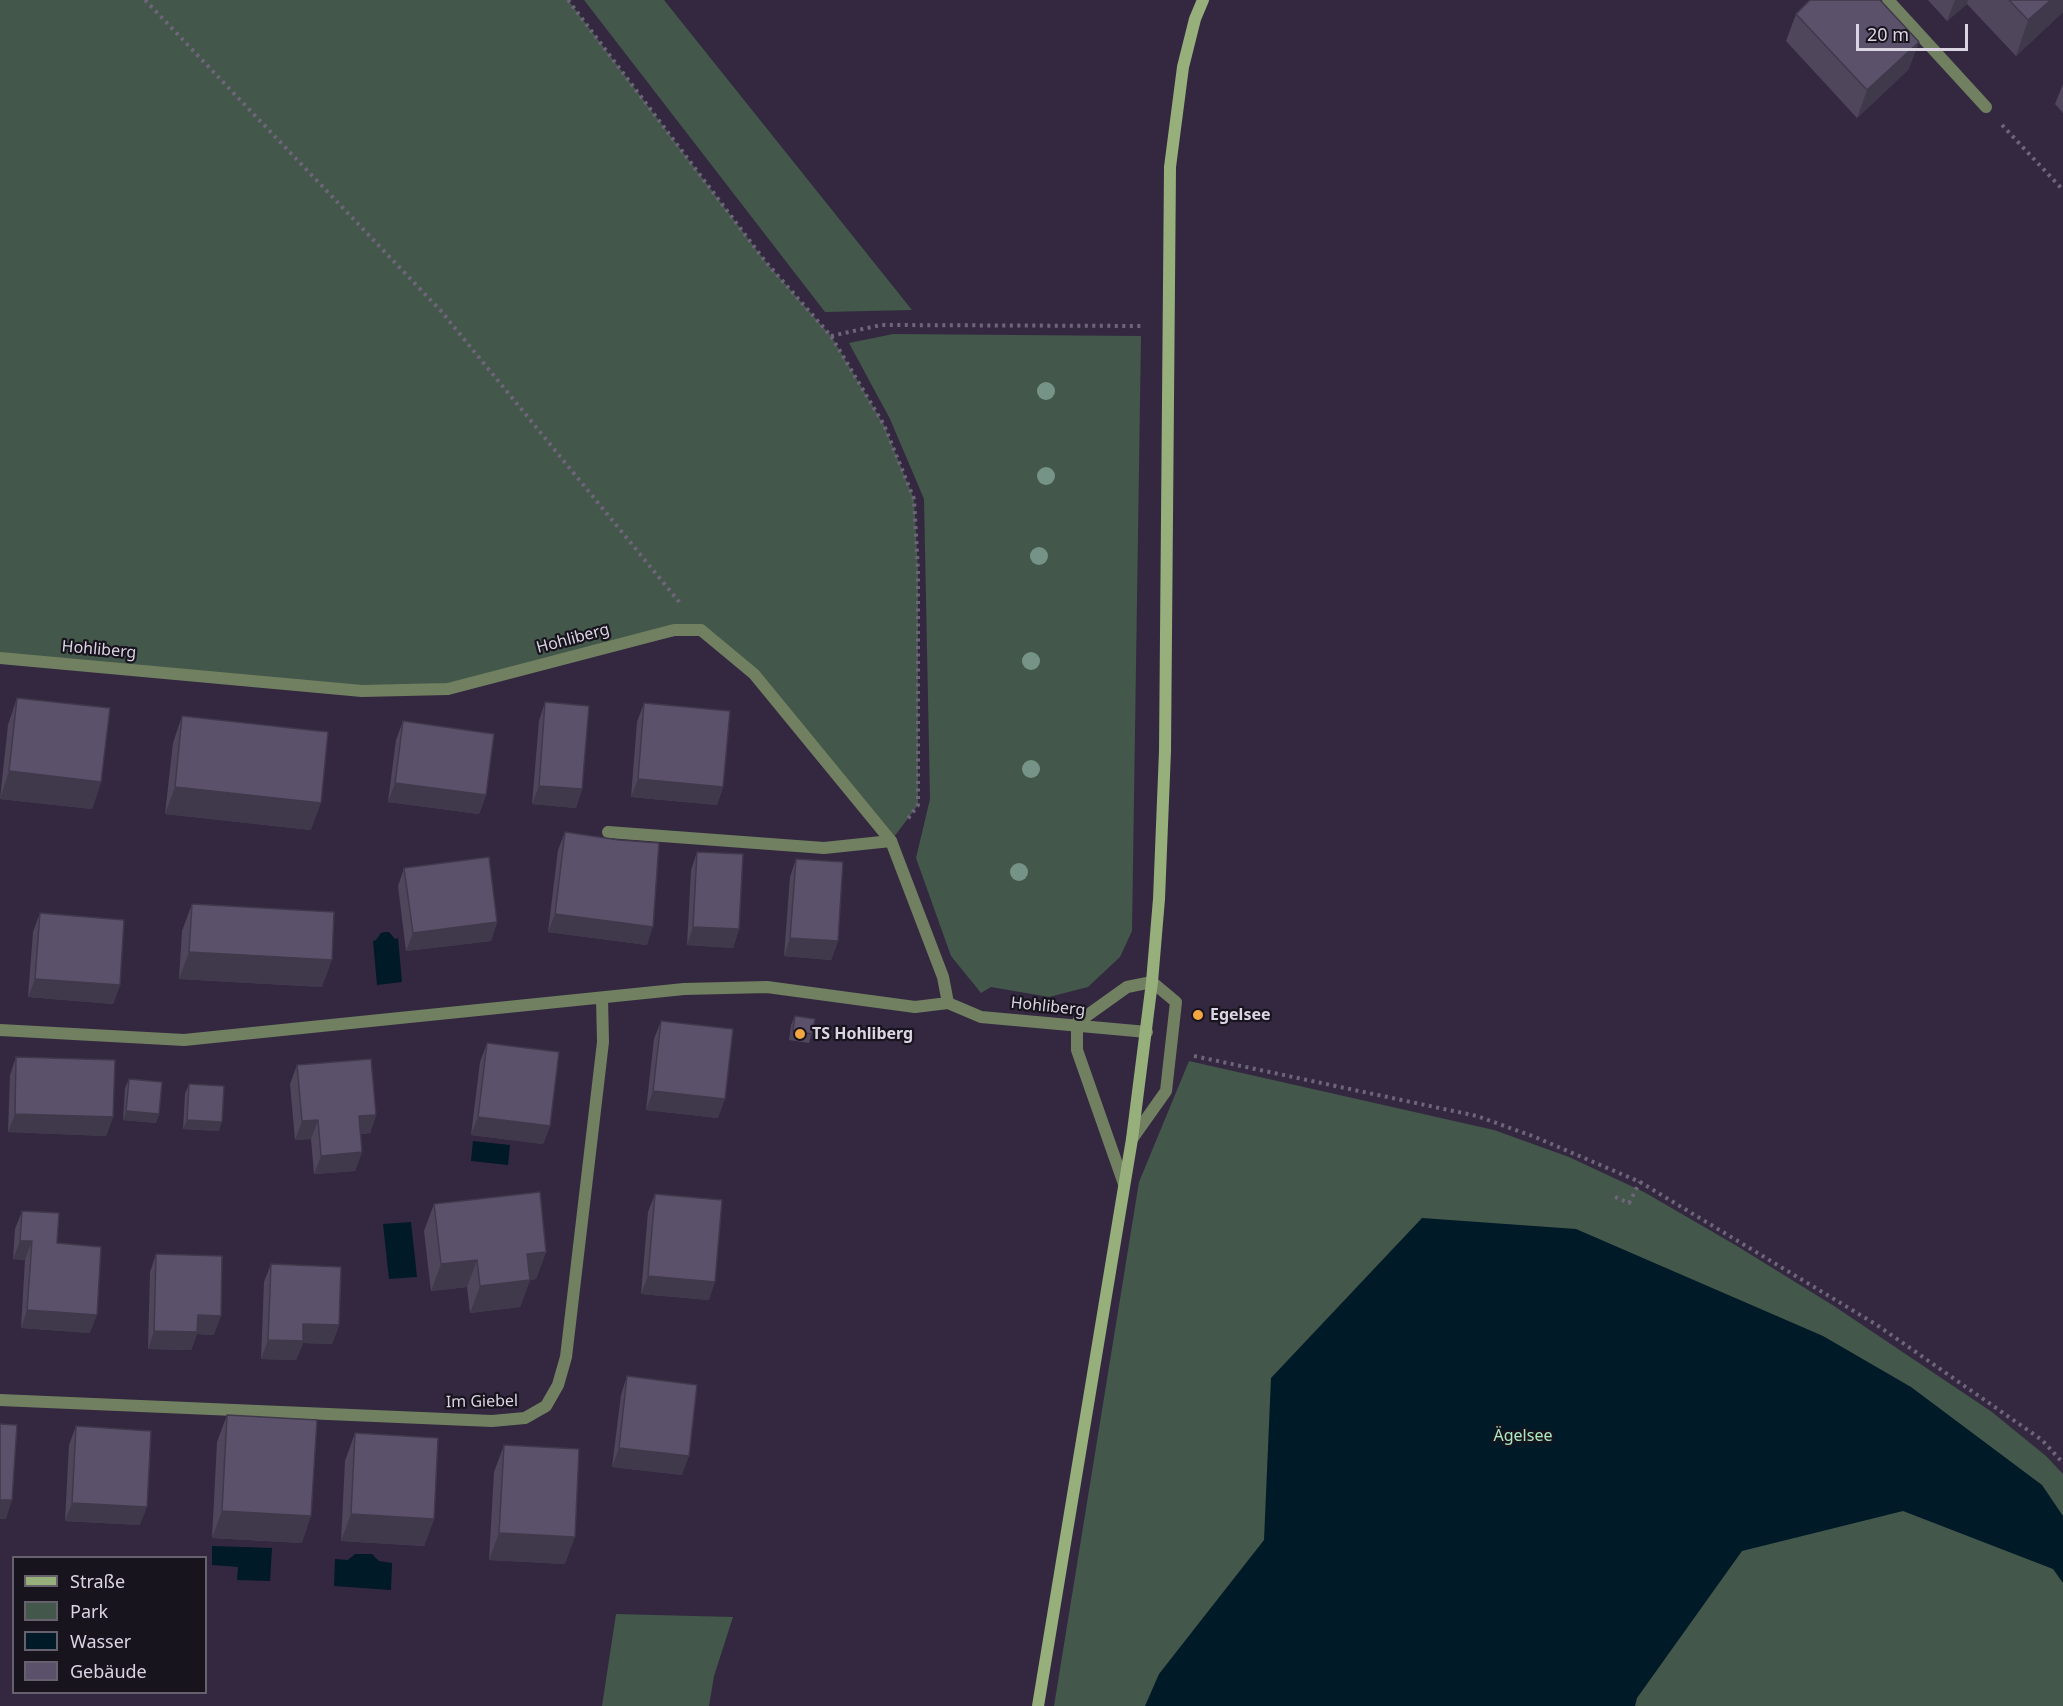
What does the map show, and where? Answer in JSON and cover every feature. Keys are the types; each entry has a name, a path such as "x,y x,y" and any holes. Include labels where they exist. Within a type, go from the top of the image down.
{"street":[{"path":"1038,1706 1132,1139 1152,982 1159,898 1165,751 1170,167 1183,67 1195,19 1203,0"},
{"path":"1888,0 1986,107"},
{"name":"Hohliberg","path":"0,658 362,691 448,689 675,630 701,630"},
{"path":"701,630 754,674 891,841 942,977 948,1003"},
{"path":"608,832 824,848 891,841"},
{"path":"1124,1184 1077,1050 1077,1027 1078,1022 1127,987 1152,982"},
{"path":"1132,1139 1166,1090 1176,1002 1152,982"},
{"name":"Hohliberg","path":"0,1030 184,1040 684,989 767,987 915,1007 948,1003 981,1017 1147,1032"},
{"name":"Im Giebel","path":"0,1400 492,1421 525,1418 546,1406 558,1385 566,1357 603,1042 602,998"}],"path":[{"path":"145,0 441,311 701,630"},
{"path":"568,0 765,261 831,336 884,425 914,500 918,582 918,805 891,841"},
{"path":"1986,107 2063,190"},
{"path":"831,336 881,325 1168,326"},
{"path":"1170,1043 1198,1058 1477,1116 1535,1137 1640,1182 1877,1326 2042,1440 2063,1463"},
{"path":"1615,1197 1629,1203 1640,1182"}],"green space":[{"path":"0,0 568,0 765,261 831,336 884,425 914,499 918,570 918,805 891,841 754,674 701,630 448,689 362,691 0,658"},
{"path":"584,0 664,0 912,310 825,312"},
{"path":"893,334 1141,336 1132,931 1120,957 1088,987 1049,997 991,987 981,993 951,956 916,858 930,799 924,499 890,419 849,343"},
{"name":"Ägelsee","path":"1189,1061 1494,1130 1569,1157 1644,1192 1737,1246 1834,1306 1992,1412 2046,1456 2063,1474 2063,1706 1054,1706 1139,1182"},
{"path":"616,1614 733,1617 714,1676 709,1706 602,1706"}],"water":[{"path":"385,932 389,932 395,939 398,938 402,982 377,985 373,941"},
{"path":"473,1141 510,1145 508,1165 471,1161"},
{"name":"Ägelsee","path":"1422,1218 1576,1229 1823,1336 1911,1387 2042,1485 2063,1516 2063,1583 2053,1569 1903,1511 1742,1551 1637,1698 1635,1706 1145,1706 1159,1674 1264,1540 1271,1378"},
{"path":"411,1222 417,1277 389,1279 383,1224"},
{"path":"212,1546 272,1548 270,1581 237,1580 238,1567 212,1565"},
{"path":"355,1554 372,1554 379,1561 392,1563 391,1590 334,1586 335,1559 348,1560"}],"building":[{"path":"1810,0 1880,0 1919,42 1867,90 1796,14"},
{"path":"2009,0 2051,0 2028,20"},
{"path":"17,698 110,708 101,782 9,771"},
{"path":"545,702 589,706 582,789 539,786"},
{"path":"644,703 730,711 723,787 638,779"},
{"path":"182,716 328,732 321,803 175,787"},
{"path":"403,721 494,734 486,795 395,783"},
{"path":"565,832 659,843 653,927 555,914"},
{"path":"697,852 743,854 739,929 693,927"},
{"path":"489,857 497,922 413,933 404,868"},
{"path":"796,859 843,862 838,941 790,938"},
{"path":"192,904 334,912 332,960 189,952"},
{"path":"40,913 124,920 120,985 35,979"},
{"path":"795,1016 815,1019 812,1034 793,1031"},
{"path":"661,1021 733,1029 725,1099 653,1091"},
{"path":"487,1043 559,1052 550,1126 478,1117"},
{"path":"16,1057 115,1060 113,1117 15,1114"},
{"path":"371,1059 376,1115 359,1116 362,1152 321,1156 318,1120 302,1121 297,1065"},
{"path":"129,1079 162,1082 159,1114 126,1111"},
{"path":"189,1084 224,1086 222,1122 187,1120"},
{"path":"540,1192 546,1252 527,1254 530,1280 480,1286 477,1260 441,1264 434,1204"},
{"path":"655,1194 722,1200 715,1282 648,1276"},
{"path":"22,1211 59,1213 57,1243 101,1247 97,1315 27,1310 32,1241 20,1241"},
{"path":"156,1254 222,1256 221,1316 198,1315 197,1332 154,1331"},
{"path":"271,1264 341,1267 339,1325 303,1324 303,1341 268,1340"},
{"path":"627,1376 697,1385 689,1456 619,1448"},
{"path":"227,1415 317,1420 311,1516 222,1511"},
{"path":"0,1424 17,1425 12,1500 0,1500"},
{"path":"76,1426 151,1431 147,1507 72,1503"},
{"path":"355,1433 438,1438 434,1519 351,1514"},
{"path":"504,1445 579,1449 575,1537 499,1533"}],"place":[{"name":"Egelsee","path":"1198,1015"},
{"name":"TS Hohliberg","path":"800,1034"}]}
